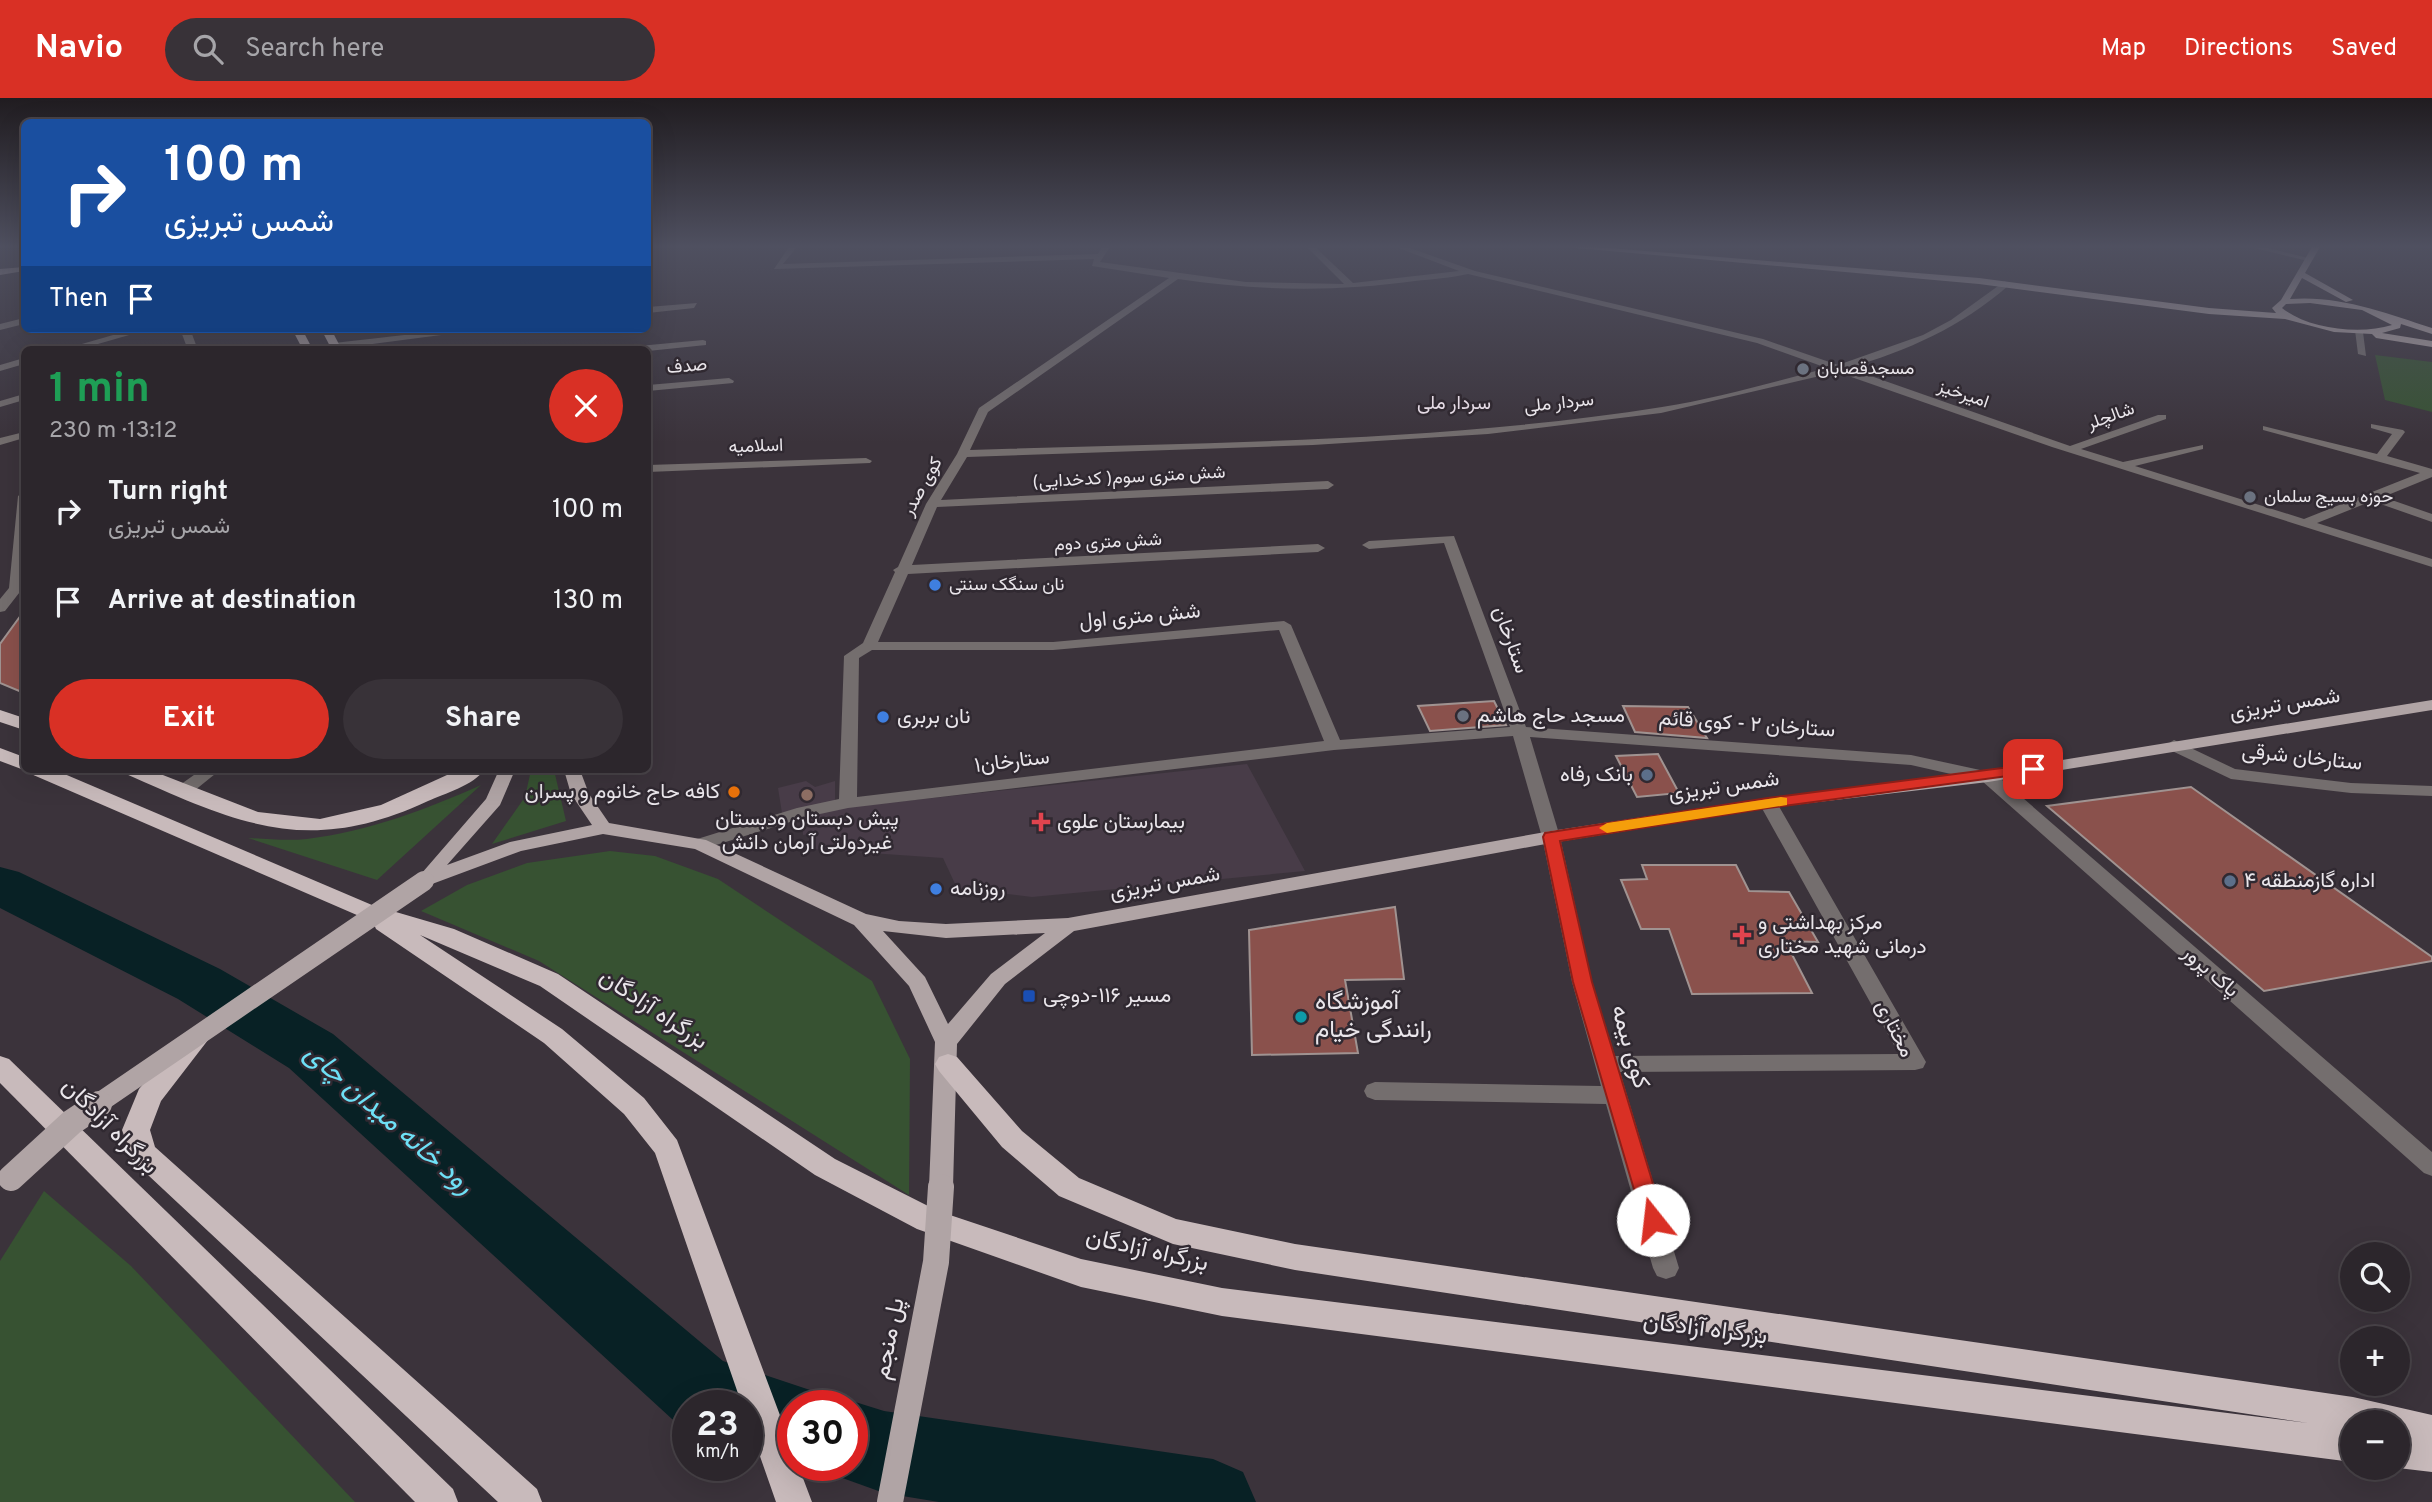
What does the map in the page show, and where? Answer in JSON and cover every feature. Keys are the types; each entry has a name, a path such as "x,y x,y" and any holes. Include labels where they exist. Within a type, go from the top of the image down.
{"highway":[{"path":"0,716 21,723"},
{"path":"0,754 21,763"},
{"name":"بزرگراه آزادگان","path":"45,773 364,911 446,935 549,980 825,1167 928,1220 1081,1273 1222,1302 2340,1443"},
{"path":"140,773 238,813 297,825 353,821 425,796 468,773"},
{"path":"364,911 553,1035 634,1106 667,1148 794,1502"},
{"path":"196,1038 149,1096 136,1130 143,1153 524,1502"},
{"path":"947,1053 1012,1139 1069,1187 1172,1231 1295,1257 2340,1411"},
{"name":"بزرگراه آزادگان","path":"0,1066 440,1502"},
{"path":"2410,1427 2432,1433"},
{"path":"2410,1452 2432,1455"}],"main road":[{"path":"2233,313 2286,316 2338,329 2432,344"},
{"path":"2282,313 2286,316"},
{"path":"2377,313 2432,331"},
{"path":"2338,329 2377,332 2397,326 2387,316"},
{"name":"شمس تبریزی","path":"861,920 899,929 946,931 1068,925 1551,837 1768,803 1987,777 2432,705"},
{"path":"424,881 494,802 506,773"},
{"path":"573,773 580,794 603,828"},
{"path":"5,1185 72,1122 424,881 516,846 603,828 700,845 861,920 918,982 947,1053"},
{"path":"947,1053 998,979 1068,925"},
{"name":"پل منجم","path":"890,1502 936,1262 947,1053"}],"street":[{"name":"کوی صدر","path":"848,803 852,656 869,646 900,570 932,504 963,454 983,410 1124,313"},
{"name":"امیرخیز","path":"1645,313 1760,341 1837,370 2071,449 2432,563"},
{"name":"سردار ملی","path":"963,454 1388,436 1543,425 1663,410 1837,370 1948,327 1971,313"},
{"path":"0,327 21,322"},
{"path":"2358,332 2363,354"},
{"path":"81,346 130,333"},
{"path":"350,346 451,333"},
{"path":"651,348 703,342"},
{"path":"0,368 21,362"},
{"name":"صدف","path":"651,388 729,381"},
{"path":"0,404 21,398"},
{"name":"شالچلر","path":"2071,449 2162,417"},
{"path":"2375,426 2399,432 2380,458"},
{"path":"2267,428 2432,473"},
{"path":"0,442 21,436"},
{"path":"2121,465 2146,462 2199,447"},
{"name":"اسلامیه","path":"651,468 866,461"},
{"path":"2307,522 2432,473"},
{"name":"(کدخدایی )شش متری سوم","path":"932,504 1328,485"},
{"path":"2369,496 2432,518"},
{"path":"0,608 16,589 21,531"},
{"name":"ستارخان","path":"1369,545 1449,540 1520,732 1551,837"},
{"name":"شش متری دوم","path":"900,570 1318,548"},
{"name":"شش متری اول","path":"869,646 1053,646 1284,625 1334,745"},
{"name":"ستارخان ۲ - کوی قائم","path":"1334,745 1520,732 1911,760 1987,777"},
{"name":"ستارخان۱","path":"700,845 803,812 848,803 1334,745"},
{"name":"ستارخان شرقی","path":"2174,745 2231,774 2351,788 2432,791"},
{"path":"183,791 208,773"},
{"name":"پاک پرور","path":"1987,777 2432,1166"},
{"name":"مختاری","path":"1606,1064 1915,1062 1768,803"},
{"name":"کوی بیمه","path":"1551,837 1582,982 1666,1268"},
{"path":"1374,1091 1615,1095"}],"shaded area":[{"name":"بیمارستان علوی","path":"1247,764 1305,871 1032,897 957,888 943,858 812,849 816,833 803,835 803,812"},
{"name":"پیش دبستان ودبستان غیردولتی آرمان دانش","path":"806,781 815,787 835,781 835,802 782,813 778,788"}],"green space":[{"path":"2375,355 2432,362 2432,412 2385,400"},
{"path":"530,773 555,773 566,821 492,844 525,797"},
{"path":"481,785 377,880 248,838 300,840 352,831 418,811"},
{"path":"610,851 655,856 718,879 872,981 910,1059 909,1195 539,961 421,911 467,885 527,863"},
{"path":"44,1191 131,1266 355,1502 0,1502 0,1261"}],"building":[{"path":"21,615 21,692 0,683 0,644"},
{"name":"مسجد حاج هاشم","path":"1494,701 1506,725 1430,731 1418,706"},
{"path":"1623,706 1688,707 1707,738 1635,732"},
{"name":"بانک رفاه","path":"1658,754 1679,793 1637,797 1616,756"},
{"name":"اداره گازمنطقه ۴","path":"2191,787 2432,957 2432,961 2264,991 2047,806"},
{"name":"مرکز بهداشتی و درمانی شهید مختاری","path":"1642,865 1736,865 1749,891 1789,892 1818,942 1785,941 1812,993 1692,994 1669,929 1641,929 1621,880 1647,879"},
{"name":"آموزشگاه رانندگی خیام","path":"1395,907 1404,979 1345,980 1358,1053 1252,1055 1249,930"}],"waterway":[{"name":"رود خانه میدان چای","path":"0,885 199,984 311,1051 698,1390"},
{"name":"رود خانه میدان چای","path":"763,1412 777,1417"},
{"name":"رود خانه میدان چای","path":"868,1447 884,1452 1213,1502"}],"slow traffic":[{"path":"1607,828 1781,801"}],"place":[{"name":"مسجدقصابان","path":"1803,369"},
{"name":"حوزه بسیج سلمان","path":"2250,497"},
{"name":"نان سنگک سنتی","path":"935,585"},
{"name":"مسجد حاج هاشم","path":"1463,716"},
{"name":"نان بربری","path":"883,717"},
{"name":"بانک رفاه","path":"1647,775"},
{"name":"کافه حاج‌ خانوم‌ و پسران","path":"734,792"},
{"name":"پیش دبستان ودبستان غیردولتی آرمان دانش","path":"807,795"},
{"name":"بیمارستان علوی","path":"1041,822"},
{"name":"اداره گازمنطقه ۴","path":"2230,881"},
{"name":"روزنامه","path":"936,889"},
{"name":"مرکز بهداشتی و درمانی شهید مختاری","path":"1742,935"},
{"name":"مسیر ۱۱۶-دوچی","path":"1029,996"},
{"name":"آموزشگاه رانندگی خیام","path":"1301,1017"}],"district":[{"name":"سردار ملی","path":"1454,404"}],"route":[{"path":"1653,1220 1582,982 1551,837 1768,803 2033,769"}]}
